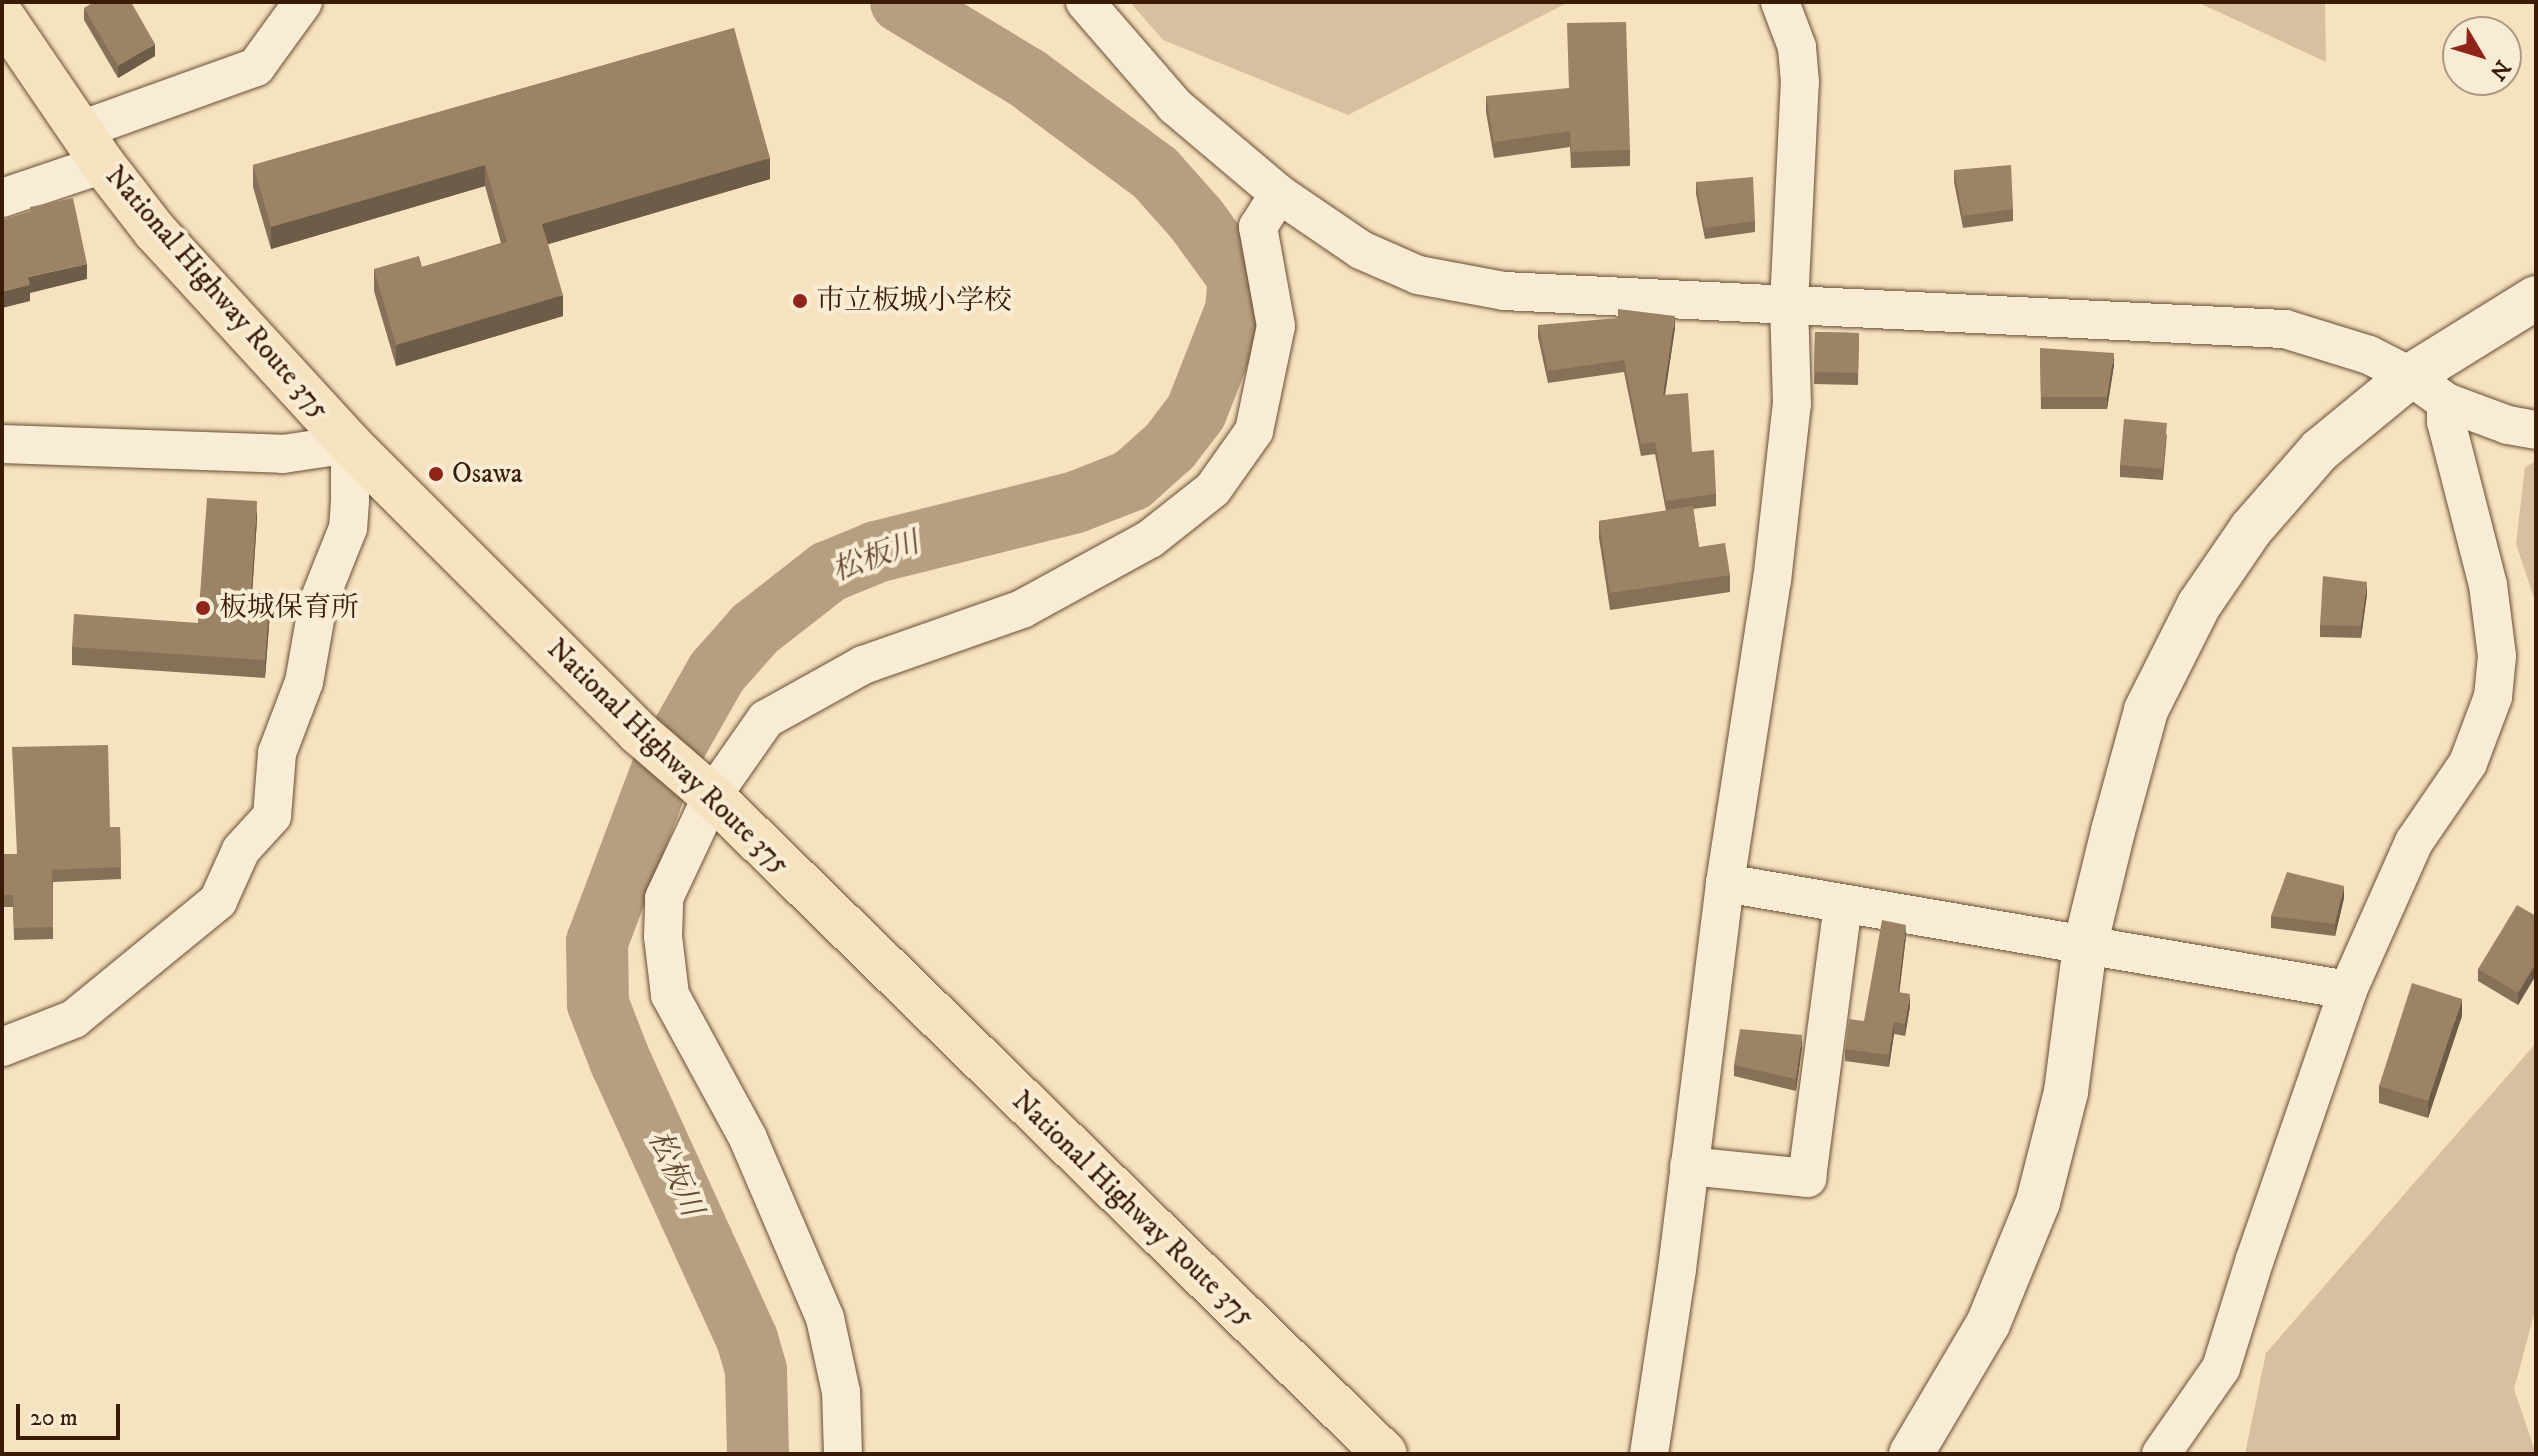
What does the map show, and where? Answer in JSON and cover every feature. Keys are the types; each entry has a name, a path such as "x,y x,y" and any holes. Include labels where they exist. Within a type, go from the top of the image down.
{"highway":[{"name":"National Highway Route 375","path":"2,16 92,147 155,231 350,444 639,733 701,787 1385,1454"}],"street":[{"path":"2,198 92,147 256,67 303,2"},
{"path":"1085,2 1175,106 1279,194 1361,250 1418,275 1504,291 2285,329 2369,355 2410,376 2446,402 2508,425 2536,430"},
{"path":"1649,1454 1725,883 1772,581 1791,419 1789,304 1799,64 1780,2"},
{"path":"843,1454 841,1392 825,1318 748,1138 670,995 663,936 664,898 701,787 766,719 863,665 1022,609 1150,539 1213,489 1254,431 1276,326 1258,227 1279,194"},
{"path":"1911,1454 1988,1324 2038,1202 2066,1092 2085,946 2146,710 2199,605 2251,529 2320,450 2410,376 2536,298"},
{"path":"2161,1454 2221,1368 2255,1259 2348,990 2414,842 2468,763 2493,697 2497,656 2488,585 2446,422 2446,402"},
{"path":"2,444 283,454 350,444 348,528 318,603 304,682 277,753 272,816 241,850 218,901 74,1019 2,1047"},
{"path":"1725,883 2348,990"},
{"path":"1689,1166 1807,1178 1843,905"}],"shaded area":[{"path":"1130,2 1569,2 1348,115 1163,40"},
{"path":"2197,2 2325,2 2326,62"},
{"path":"2536,461 2536,604 2516,544 2525,467"},
{"path":"2536,1043 2536,1307 2514,1389 2536,1454 2245,1454 2266,1353"}],"building":[{"path":"94,2 131,2 155,44 118,66 84,8"},
{"path":"1626,22 1630,150 1571,152 1570,131 1494,142 1486,96 1569,88 1567,23"},
{"path":"734,28 770,158 542,224 563,295 396,345 374,269 419,256 422,267 507,242 485,165 271,227 253,165"},
{"path":"2011,165 2013,209 1963,216 1954,170"},
{"path":"1753,177 1755,221 1705,228 1696,182"},
{"path":"73,198 87,264 28,277 30,285 2,292 2,220 31,211 30,207"},
{"path":"1618,309 1675,316 1663,395 1688,393 1692,452 1714,450 1716,494 1666,501 1655,442 1641,444 1624,360 1548,371 1538,325 1618,318"},
{"path":"1815,332 1859,333 1858,373 1814,372"},
{"path":"2040,348 2114,353 2107,397 2041,397"},
{"path":"2124,419 2167,423 2163,469 2120,465"},
{"path":"207,498 257,501 251,593 270,594 265,660 72,647 74,614 198,623"},
{"path":"1693,506 1699,547 1725,543 1730,575 1610,593 1599,521"},
{"path":"2323,576 2367,582 2361,626 2320,625"},
{"path":"108,745 110,827 120,827 121,867 52,870 53,927 14,928 13,895 2,895 2,854 17,854 12,747"},
{"path":"2287,872 2344,886 2335,924 2271,916"},
{"path":"2517,905 2536,916 2536,963 2518,993 2478,969"},
{"path":"1882,920 1906,925 1898,992 1910,994 1905,1024 1894,1022 1889,1055 1845,1049 1849,1019 1864,1021"},
{"path":"2412,983 2462,999 2428,1101 2379,1086"},
{"path":"1740,1029 1802,1035 1796,1079 1734,1065"}],"waterway":[{"name":"松板川","path":"758,1454 756,1370 747,1339 621,1063 598,1004 597,942 663,767 717,672 755,629 828,572 876,552 1076,502 1132,480 1170,446 1196,412 1236,310 1239,278 1196,219 1155,173 1027,78 901,2"}],"place":[{"name":"市立板城小学校","path":"800,301"},
{"name":"Osawa","path":"436,474"},
{"name":"板城保育所","path":"203,608"}]}
